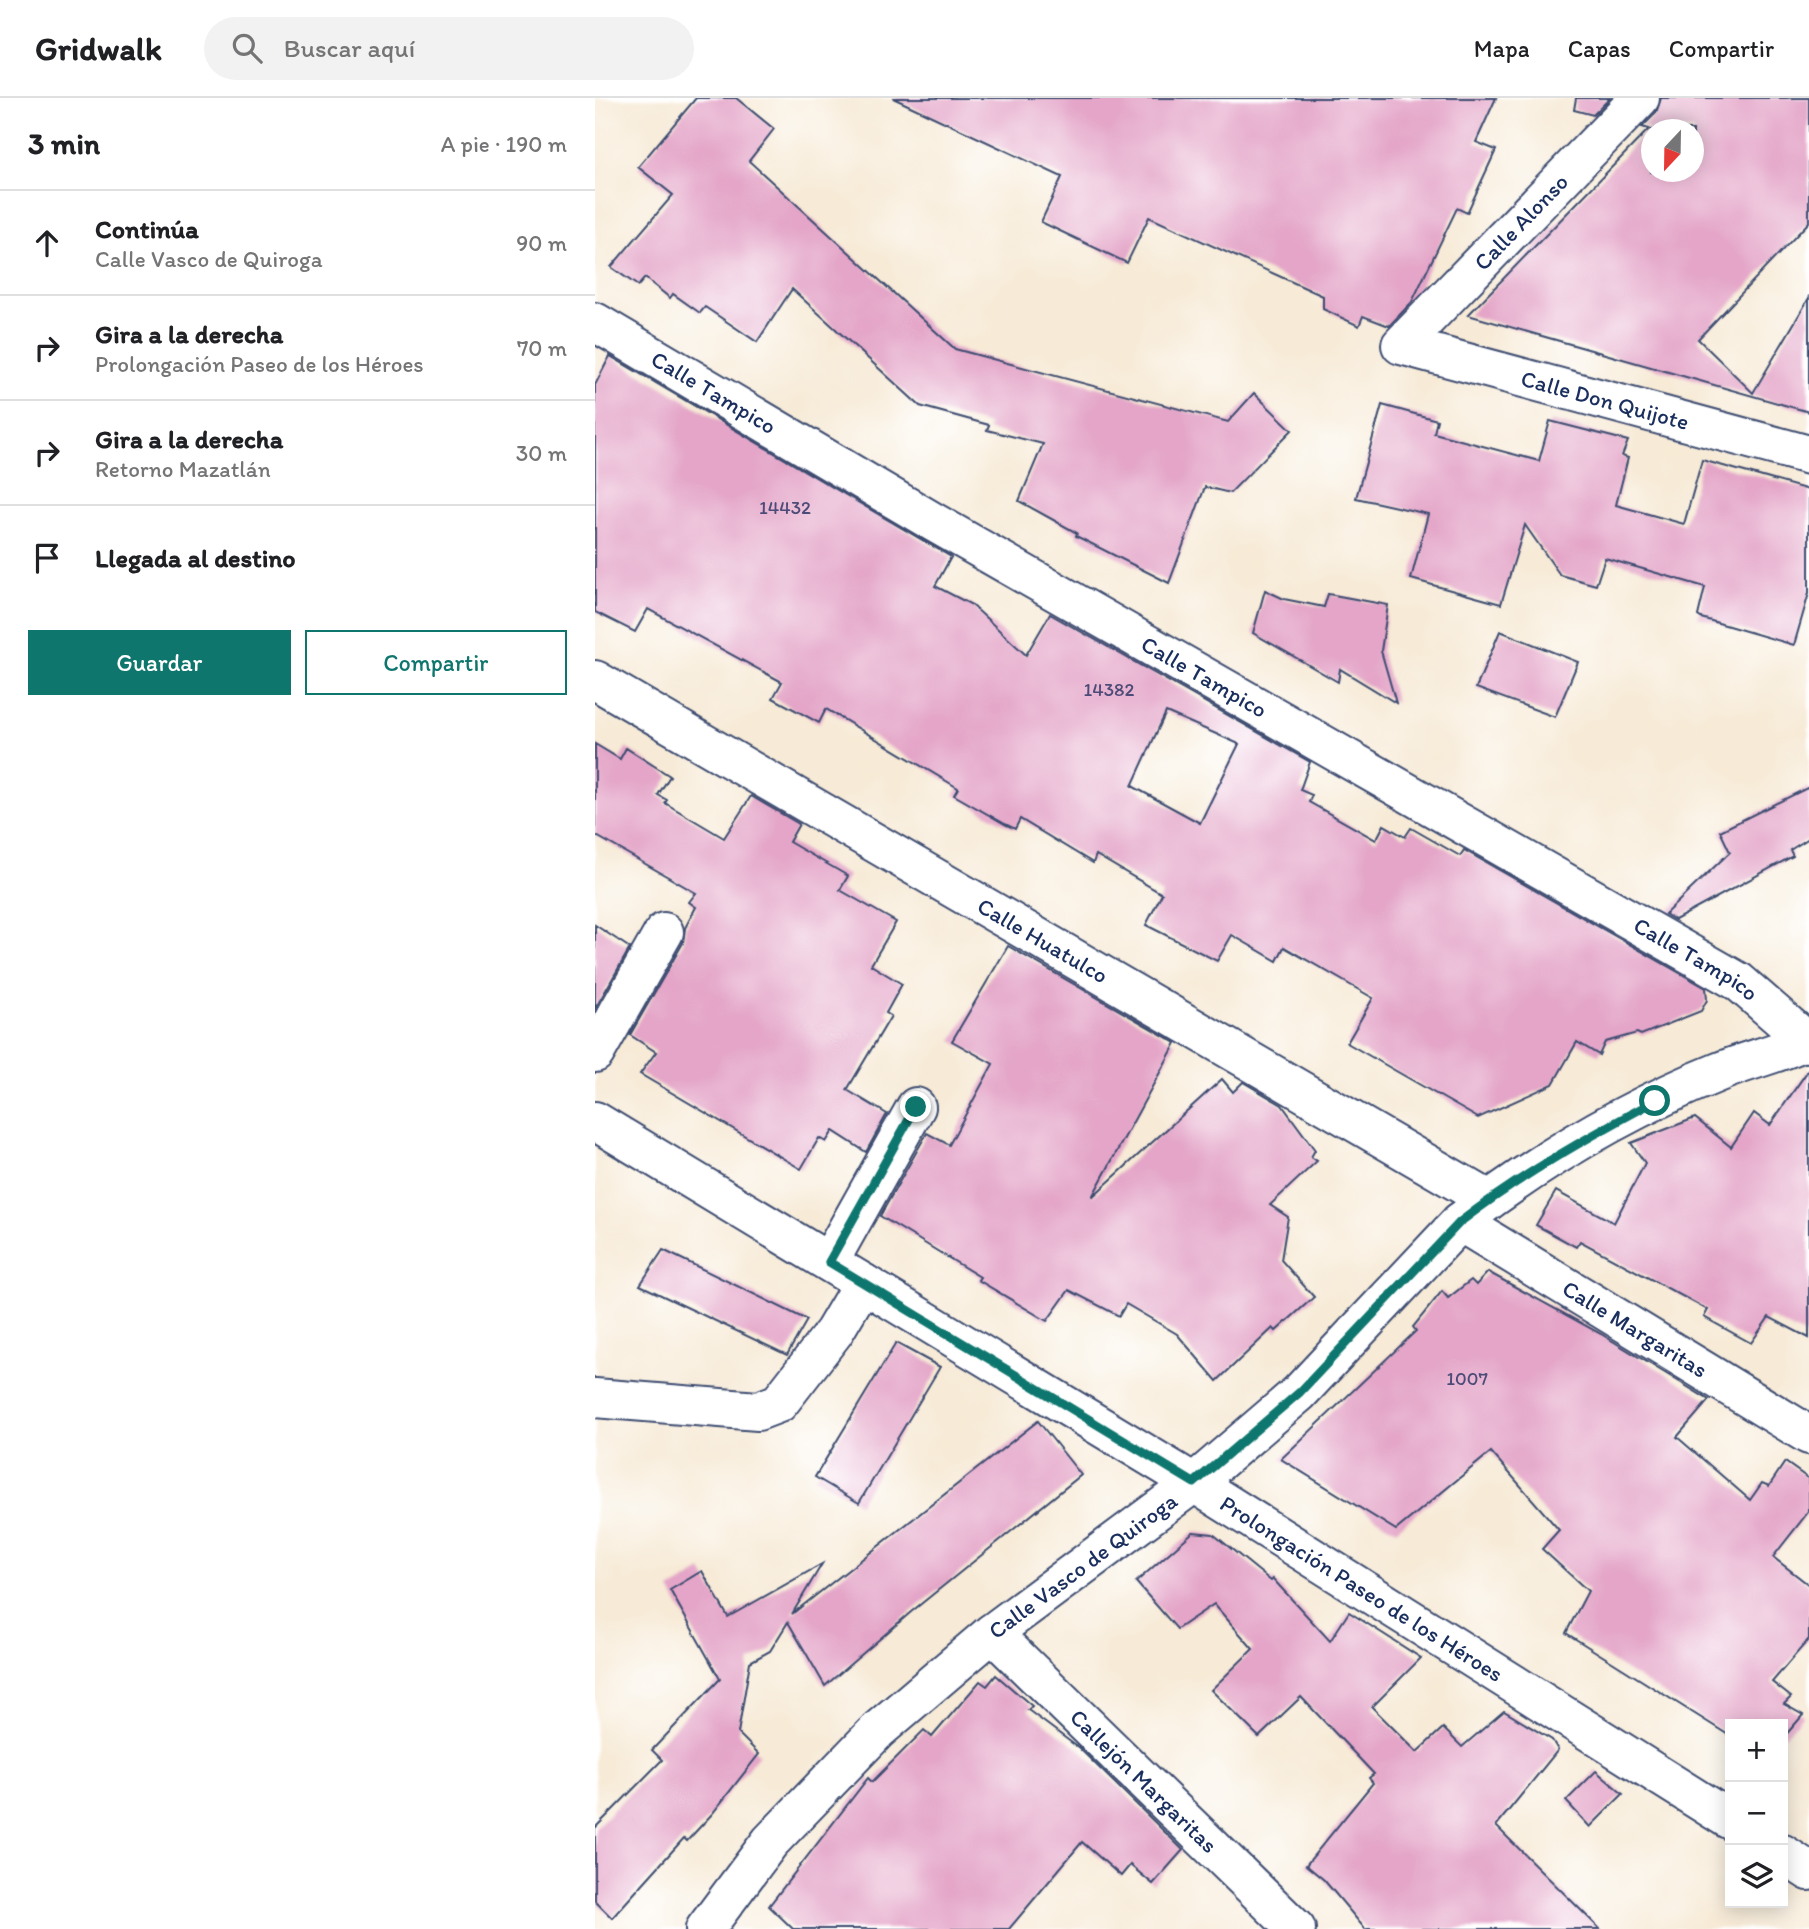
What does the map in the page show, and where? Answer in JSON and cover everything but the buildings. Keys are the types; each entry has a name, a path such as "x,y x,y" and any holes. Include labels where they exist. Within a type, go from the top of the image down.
{"street":[{"name":"Calle Alonso","path":"1401,345 1640,98"},
{"name":"Calle Tampico","path":"595,322 935,523 1739,982 1808,1041"},
{"name":"Calle Don Quijote","path":"1401,345 1809,455"},
{"name":"Calle Huatulco","path":"595,680 1475,1211"},
{"path":"595,1053 664,932"},
{"name":"Calle Vasco de Quiroga","path":"705,1929 770,1842 860,1749 992,1633 1194,1483 1300,1392 1475,1211 1585,1139 1655,1101 1718,1072 1808,1041"},
{"path":"829,1262 916,1107"},
{"name":"Prolongación Paseo de los Héroes","path":"595,1121 1194,1483 1725,1817"},
{"name":"Calle Margaritas","path":"1475,1211 1809,1435"},
{"path":"595,1398 758,1411 779,1404 834,1332 863,1283"},
{"name":"Callejón Margaritas","path":"992,1633 1296,1929"},
{"path":"1788,1857 1809,1871"}],"route":[{"path":"916,1107 829,1262 1194,1483 1300,1392 1460,1222 1489,1200 1585,1139 1655,1101"}]}
